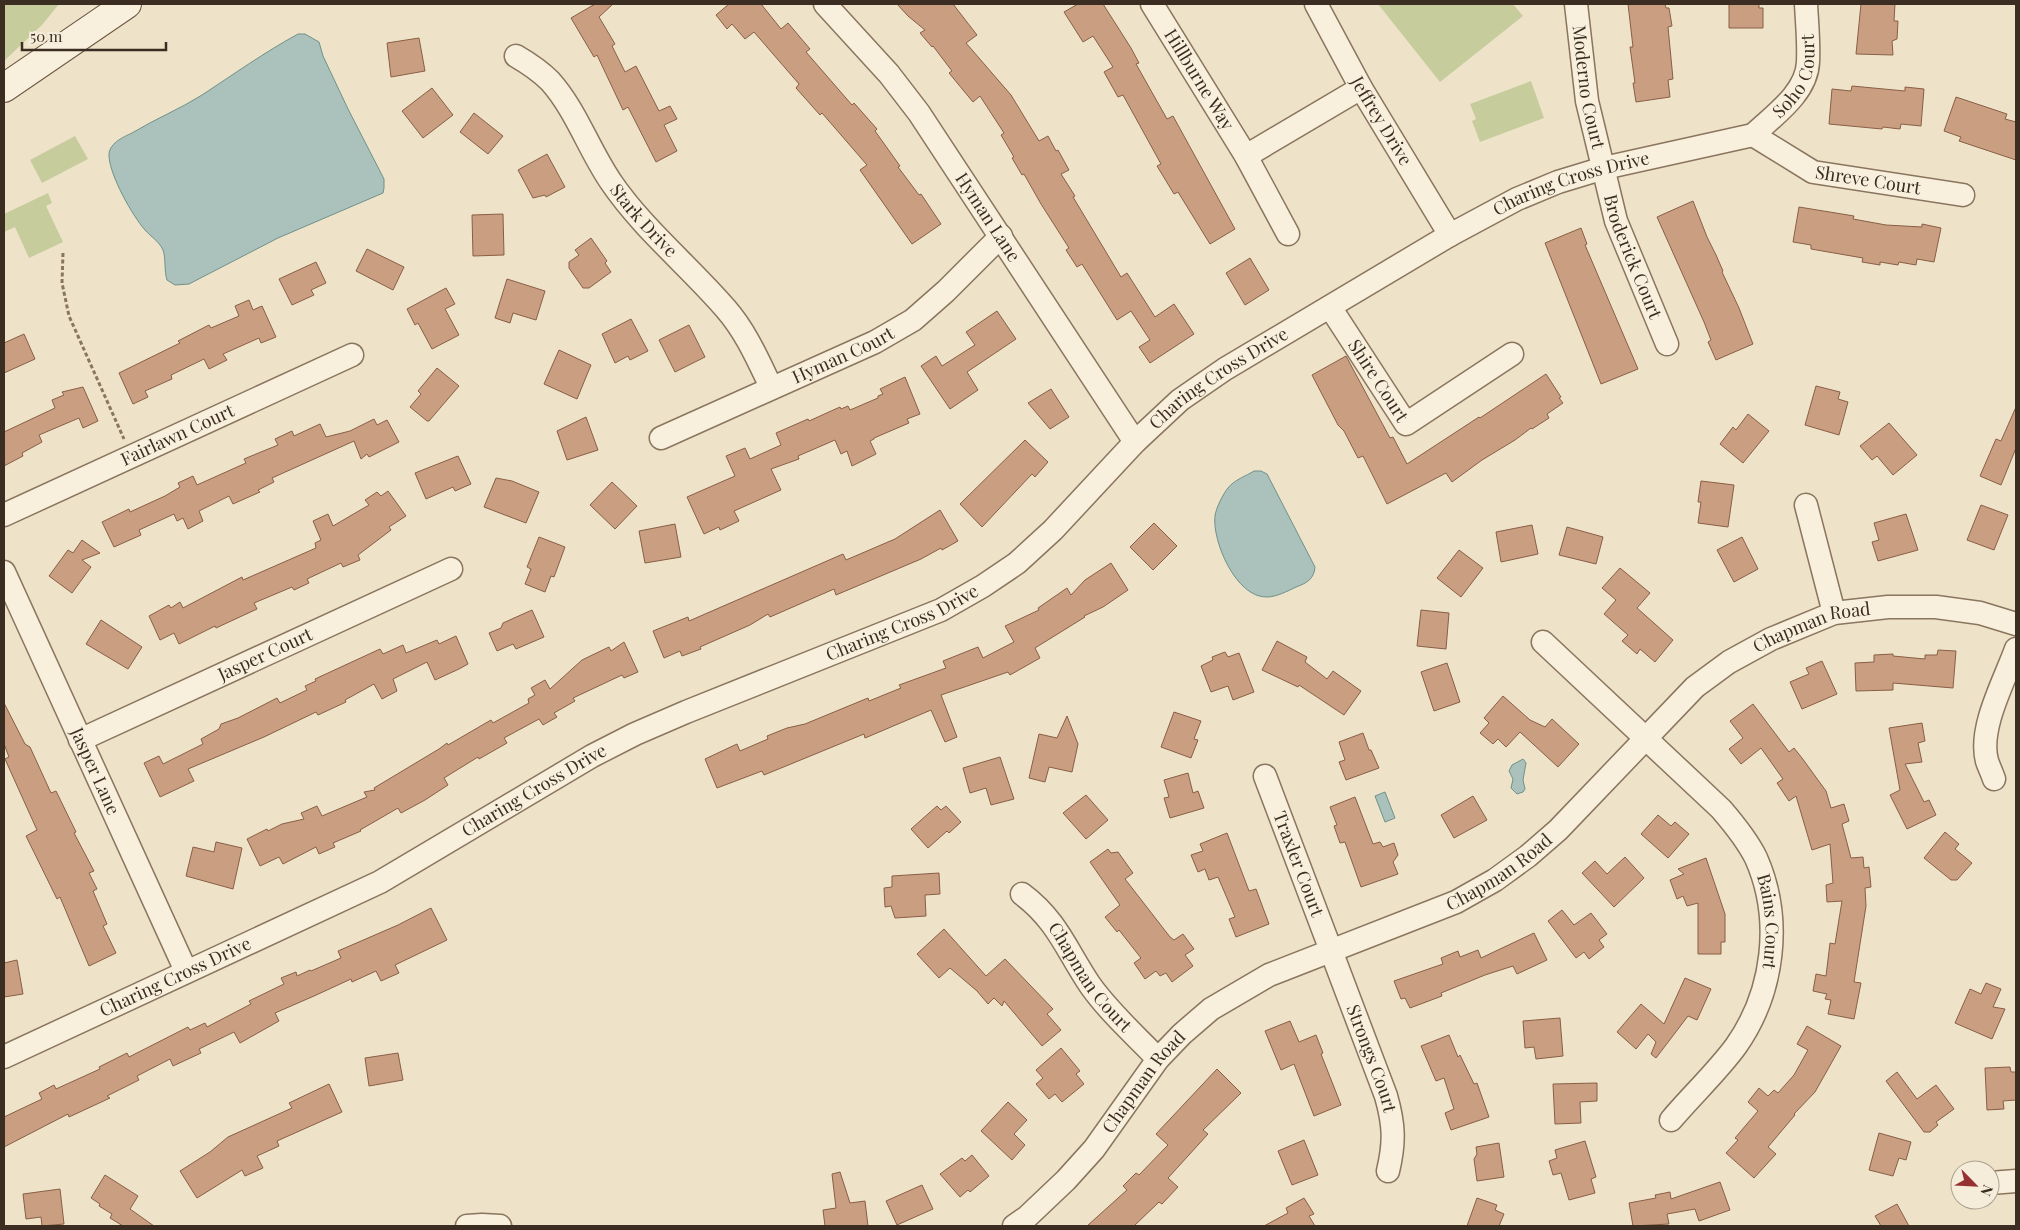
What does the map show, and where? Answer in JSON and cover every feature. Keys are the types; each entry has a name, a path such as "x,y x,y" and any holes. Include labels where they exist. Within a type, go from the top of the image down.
{"main road":[{"path":"4,88 127,4"}],"street":[{"name":"Hyman Lane","path":"825,4 890,74 919,113 1136,442"},
{"name":"Hillburne Way","path":"1152,4 1246,156 1288,234"},
{"name":"Jeffrey Drive","path":"1316,4 1361,88 1450,236"},
{"name":"Moderno Court","path":"1576,4 1587,101 1604,168"},
{"name":"Soho Court","path":"1753,135 1791,98 1804,79 1808,64 1806,4"},
{"name":"Stark Drive","path":"516,56 533,66 549,80 564,99 610,182 638,215 726,309 744,333 771,388"},
{"path":"1246,156 1361,88"},
{"name":"Charing Cross Drive","path":"4,1057 380,882 592,756 635,734 695,708 941,610 983,586 1017,563 1053,530 1136,442 1180,400 1194,390 1224,369 1450,236 1517,199 1558,182 1604,168 1753,135"},
{"name":"Shreve Court","path":"1753,135 1813,172 1963,195"},
{"name":"Broderick Court","path":"1604,168 1616,221 1667,344"},
{"name":"Hyman Court","path":"661,438 876,342 913,320 946,291 1001,236"},
{"name":"Shire Court","path":"1330,307 1406,424 1512,354"},
{"name":"Fairlawn Court","path":"4,515 352,355"},
{"path":"1806,505 1834,613"},
{"name":"Jasper Court","path":"80,740 451,570"},
{"name":"Jasper Lane","path":"4,572 186,972"},
{"name":"Chapman Road","path":"1014,1226 1028,1217 1066,1180 1094,1149 1158,1059 1182,1034 1211,1009 1269,975 1456,902 1495,880 1528,856 1558,830 1695,687 1728,662 1771,639 1834,613 1888,606 1936,607 1980,613 2016,624"},
{"name":"Bains Court","path":"1543,642 1721,809 1740,832 1755,857 1764,880 1770,908 1772,941 1769,966 1761,997 1750,1024 1735,1046 1671,1120"},
{"path":"1994,779 1987,760 1986,739 1992,711 2016,649"},
{"name":"Traxler Court","path":"1265,776 1332,950"},
{"name":"Chapman Court","path":"1022,894 1038,906 1052,923 1091,986 1108,1007 1158,1059"},
{"name":"Strongs Court","path":"1332,950 1386,1096 1392,1120 1393,1148 1388,1171"},
{"path":"2000,1182 2016,1181"},
{"path":"467,1226 500,1226"}],"path":[{"path":"63,253 62,283 69,316 132,456"}],"green space":[{"path":"4,4 59,4 42,25 4,61"},
{"path":"1378,4 1513,4 1523,16 1440,82"},
{"path":"1531,81 1544,118 1480,142 1472,121 1476,119 1470,104"},
{"path":"75,136 88,159 42,183 30,160"},
{"path":"48,193 52,203 46,206 63,242 29,258 15,227 4,232 4,214"}],"water":[{"path":"298,34 305,34 319,42 323,56 348,109 384,179 383,193 278,238 189,284 175,285 167,280 164,253 161,247 140,223 117,184 110,164 109,152 113,145 121,139 194,100"},
{"path":"1254,471 1261,471 1267,474 1315,567 1313,575 1307,582 1271,597 1256,595 1245,588 1236,578 1222,553 1215,527 1215,516 1226,491 1240,478"},
{"path":"1523,759 1526,763 1523,780 1525,789 1517,794 1511,788 1513,779 1509,771 1512,765"},
{"path":"1385,792 1395,818 1385,822 1375,796"}],"building":[{"path":"595,4 613,4 599,17 615,44 612,46 625,72 636,66 659,111 670,106 677,119 664,125 677,151 656,162 628,107 623,110 597,55 594,57 571,18"},
{"path":"729,4 761,4 781,29 788,23 810,49 806,52 852,105 854,103 877,129 875,131 900,166 898,167 919,195 921,194 941,224 912,244 860,170 867,165 822,113 820,115 796,88 799,84 754,32 745,39 732,24 727,29 716,15"},
{"path":"897,4 953,4 977,35 966,43 1011,95 1039,141 1048,136 1056,151 1058,150 1069,170 1061,174 1121,277 1127,273 1155,317 1174,304 1194,334 1150,363 1139,347 1150,340 1131,311 1117,320 1082,264 1077,267 1066,250 1069,248 1024,174 1022,175 1012,158 1014,157 1001,135 1004,133 980,96 973,102 949,73 952,71 933,46 920,33 925,30"},
{"path":"1078,4 1103,4 1131,48 1139,63 1136,64 1167,119 1173,116 1235,229 1210,244 1178,192 1174,194 1157,166 1161,164 1123,95 1118,97 1104,72 1113,67 1093,36 1083,42 1064,12"},
{"path":"1628,4 1665,4 1666,8 1669,8 1672,26 1668,27 1673,79 1668,80 1670,97 1636,102 1630,47 1633,47"},
{"path":"1729,4 1759,4 1759,8 1763,8 1763,28 1729,28"},
{"path":"1861,4 1895,4 1894,21 1898,21 1897,39 1892,41 1893,55 1856,54"},
{"path":"419,38 425,71 391,77 387,43"},
{"path":"1852,86 1905,91 1905,87 1924,89 1921,126 1901,124 1900,129 1883,127 1882,129 1829,124 1832,89 1851,91"},
{"path":"432,88 453,115 423,138 402,111"},
{"path":"1956,97 2007,114 2005,119 2016,122 2016,160 1959,141 1961,137 1944,131"},
{"path":"474,113 503,136 488,154 460,132"},
{"path":"547,154 565,187 546,197 545,195 533,198 518,170"},
{"path":"1693,201 1753,344 1716,360 1708,342 1711,340 1704,322 1657,217"},
{"path":"1799,207 1854,216 1853,219 1886,225 1922,227 1922,224 1941,228 1934,262 1917,259 1916,265 1899,262 1898,265 1880,262 1880,265 1862,262 1863,258 1811,249 1811,245 1793,242"},
{"path":"503,214 504,255 473,256 472,215"},
{"path":"1581,228 1587,244 1585,245 1638,369 1601,384 1545,243"},
{"path":"591,238 607,261 605,263 611,272 589,288 583,288 569,268 569,262 579,255 575,250"},
{"path":"367,249 404,267 393,290 356,271"},
{"path":"1250,258 1269,290 1245,305 1226,273"},
{"path":"316,262 326,283 311,290 314,295 292,305 279,279"},
{"path":"507,279 545,291 536,320 513,313 510,323 495,318"},
{"path":"446,288 455,304 445,309 459,335 432,349 418,323 415,325 407,309"},
{"path":"249,300 253,310 262,306 276,337 261,343 259,338 223,354 227,360 209,369 204,359 171,375 172,379 145,391 148,397 133,404 119,373 180,343 178,341 209,325 211,328 239,316 235,306"},
{"path":"997,311 1016,339 967,372 978,390 950,409 921,366 936,356 942,366 975,345 966,332"},
{"path":"631,319 648,351 630,360 628,356 615,363 602,334"},
{"path":"689,325 705,357 675,372 659,340"},
{"path":"24,334 35,359 4,373 4,343"},
{"path":"559,350 591,365 577,399 544,384"},
{"path":"1346,356 1390,438 1393,437 1407,464 1546,374 1563,403 1547,414 1549,418 1482,460 1452,482 1446,473 1387,504 1363,456 1358,458 1312,375"},
{"path":"437,368 459,386 427,421 410,407 421,394 418,391"},
{"path":"905,377 920,414 907,419 909,423 870,441 876,454 852,466 847,451 841,454 835,440 798,456 799,459 771,469 781,490 734,511 739,521 720,530 719,527 704,534 687,497 735,476 726,456 745,448 750,459 781,445 776,433 840,407 841,409 848,406 850,410 878,398 878,396 883,394 880,389"},
{"path":"1816,386 1840,392 1838,399 1848,402 1839,435 1805,425"},
{"path":"83,387 98,421 83,428 79,418 39,435 42,442 22,453 23,456 4,466 4,432 55,408 52,400 64,395 62,392"},
{"path":"1051,389 1069,417 1050,429 1028,403"},
{"path":"2016,407 2016,448 2001,485 1980,476 1996,439 2001,441"},
{"path":"1748,414 1769,431 1743,463 1720,444 1733,427 1736,430"},
{"path":"586,417 598,450 567,460 557,431"},
{"path":"374,419 377,425 387,420 399,442 369,457 367,454 361,459 354,441 272,478 274,482 258,490 260,492 233,504 229,496 199,511 203,521 188,529 183,518 177,521 174,514 139,530 141,535 114,547 102,522 129,509 130,512 165,496 180,487 178,483 193,476 197,485 246,463 244,459 278,445 275,439 292,431 294,436 320,424 326,437 350,431"},
{"path":"1889,423 1917,455 1893,475 1877,456 1872,460 1860,446"},
{"path":"1025,440 1048,462 1035,477 1032,474 982,527 960,504"},
{"path":"458,456 471,484 455,491 453,487 426,499 415,473"},
{"path":"496,478 512,481 539,492 526,523 484,507"},
{"path":"1701,481 1734,485 1728,527 1698,523"},
{"path":"612,482 637,506 615,529 590,505"},
{"path":"388,491 406,516 389,527 391,530 358,555 360,560 343,567 341,563 307,579 309,583 294,590 292,587 254,603 257,609 216,628 215,626 179,644 174,633 160,640 149,616 169,605 171,608 180,602 183,608 242,577 243,580 316,548 315,543 321,540 313,521 328,514 333,526 369,505 365,500 377,492 381,496"},
{"path":"1981,505 2008,515 1994,550 1967,540"},
{"path":"940,510 958,541 942,550 941,548 921,559 836,595 834,589 770,617 768,614 750,625 700,647 701,649 682,656 680,651 664,658 653,631 688,617 689,621 843,554 846,560 895,539"},
{"path":"1906,514 1918,550 1878,561 1872,542 1879,540 1874,523"},
{"path":"1154,523 1177,546 1153,570 1130,547"},
{"path":"675,524 681,557 645,563 639,531"},
{"path":"1532,525 1538,554 1501,562 1496,532"},
{"path":"1567,527 1603,537 1596,564 1559,555"},
{"path":"539,537 565,547 554,577 551,576 545,592 525,584 531,569 527,567"},
{"path":"1742,537 1758,569 1734,582 1717,550"},
{"path":"82,540 100,553 82,560 91,567 72,593 49,576 68,550 73,553"},
{"path":"1459,550 1483,568 1461,597 1437,578"},
{"path":"1111,563 1128,590 1035,648 1040,658 1010,675 1008,672 941,695 957,737 945,742 931,710 865,738 864,734 764,775 762,771 717,788 705,759 737,744 740,751 768,739 767,736 787,728 805,724 868,698 869,701 901,688 899,685 946,668 943,661 978,647 983,658 1014,642 1005,626 1039,610 1038,608 1067,588 1071,595 1085,580"},
{"path":"1620,568 1650,593 1637,608 1673,640 1655,662 1640,649 1637,654 1622,641 1628,635 1604,614 1616,600 1602,588"},
{"path":"532,610 544,637 516,649 513,644 497,651 489,633 501,628 503,623"},
{"path":"1421,610 1449,613 1446,649 1417,646"},
{"path":"101,620 142,647 128,669 86,644"},
{"path":"456,636 468,664 459,669 435,680 427,662 393,679 397,691 382,699 374,684 345,700 346,702 318,715 316,712 264,737 188,769 194,781 160,797 144,763 159,756 163,764 203,744 201,739 219,729 221,724 238,718 277,698 280,703 307,690 305,686 316,681 315,679 380,649 383,654 403,645 406,653 437,640 439,644"},
{"path":"1277,641 1307,657 1305,662 1327,679 1333,671 1361,691 1344,715 1299,685 1298,687 1262,670"},
{"path":"624,642 638,672 624,678 622,675 573,698 575,701 554,713 557,717 543,725 539,719 504,738 507,743 479,759 478,757 444,778 448,785 425,800 401,813 398,808 361,831 333,843 335,847 319,854 316,847 283,864 279,857 260,866 247,839 267,829 268,831 282,824 304,819 301,813 317,806 322,816 367,797 364,792 375,790 374,788 447,743 448,745 491,720 493,723 529,703 528,699 535,695 531,688 545,680 550,689 582,660 609,647 611,651"},
{"path":"1938,650 1956,651 1953,688 1893,683 1893,690 1856,691 1855,663 1874,662 1874,655 1893,654 1893,656 1925,659 1925,655 1937,655"},
{"path":"1225,652 1228,657 1239,653 1254,692 1233,700 1228,686 1211,692 1201,666 1213,660 1212,657"},
{"path":"1822,661 1837,694 1802,709 1790,682 1809,674 1806,668"},
{"path":"1447,663 1460,702 1434,711 1421,672"},
{"path":"1503,696 1530,720 1545,727 1552,719 1579,744 1558,767 1520,732 1506,747 1498,739 1493,744 1480,733 1489,723 1484,718"},
{"path":"4,703 25,744 30,747 51,793 56,791 76,832 74,833 94,871 89,873 97,889 93,891 107,924 103,926 116,953 89,966 60,897 57,899 26,836 37,830 5,759 9,757 4,744"},
{"path":"1753,704 1789,752 1794,748 1802,758 1826,791 1831,808 1844,804 1849,821 1842,824 1851,858 1863,857 1864,868 1869,867 1871,887 1865,888 1866,906 1854,982 1861,983 1854,1019 1828,1014 1831,1000 1825,999 1827,994 1813,991 1816,974 1826,976 1830,943 1835,944 1842,901 1827,902 1826,885 1833,883 1830,844 1812,850 1796,796 1789,801 1777,783 1783,779 1761,748 1741,764 1729,749 1743,738 1730,721"},
{"path":"1174,712 1201,721 1194,739 1198,740 1191,758 1161,747"},
{"path":"1067,716 1078,744 1072,772 1049,767 1045,782 1029,778 1039,734 1057,738"},
{"path":"1922,723 1925,741 1918,743 1922,762 1905,764 1924,802 1929,800 1936,815 1907,829 1890,795 1900,790 1889,728"},
{"path":"1363,733 1369,750 1371,750 1379,768 1346,780 1339,762 1345,760 1339,742"},
{"path":"1000,757 1014,799 991,805 986,788 970,793 963,768"},
{"path":"1188,773 1193,793 1198,791 1204,808 1170,818 1164,798 1169,797 1164,780"},
{"path":"1086,795 1108,820 1086,839 1063,813"},
{"path":"1473,796 1487,820 1454,838 1441,815"},
{"path":"1355,797 1373,844 1380,842 1383,847 1394,843 1398,855 1393,862 1398,874 1361,887 1345,842 1340,843 1334,826 1337,825 1330,807"},
{"path":"937,806 941,810 946,806 961,822 949,833 947,831 928,848 911,829"},
{"path":"1658,815 1671,826 1675,822 1689,834 1668,858 1641,834"},
{"path":"1945,832 1959,844 1955,849 1972,863 1957,880 1951,880 1924,858"},
{"path":"1227,833 1249,891 1256,889 1269,924 1236,937 1229,919 1235,917 1218,877 1209,880 1205,869 1198,872 1191,855 1203,851 1200,844"},
{"path":"216,842 242,848 233,889 186,876 193,847 214,852"},
{"path":"1108,849 1111,853 1118,852 1133,873 1125,879 1170,937 1174,940 1183,934 1194,949 1185,955 1193,966 1172,982 1166,973 1160,976 1156,971 1145,979 1134,963 1141,958 1119,930 1117,932 1105,917 1120,905 1090,862"},
{"path":"1625,857 1644,878 1614,907 1582,873 1595,861 1607,874"},
{"path":"1706,858 1725,914 1725,942 1721,942 1721,954 1698,954 1698,903 1687,906 1683,896 1677,899 1670,880 1684,874 1678,869"},
{"path":"939,873 940,894 925,895 926,916 895,918 891,906 885,907 884,888 892,887 892,876"},
{"path":"431,908 447,940 395,965 399,973 381,981 376,971 352,982 351,979 275,1013 279,1021 240,1043 234,1032 199,1049 201,1053 173,1066 170,1059 137,1076 139,1080 107,1096 110,1098 69,1117 68,1114 4,1147 4,1117 42,1099 39,1093 54,1085 56,1089 100,1069 99,1067 127,1053 129,1057 188,1027 190,1030 205,1023 207,1027 251,1004 249,1001 284,984 281,978 296,972 297,976 341,958 338,951 398,925"},
{"path":"1562,910 1574,925 1591,913 1607,934 1599,940 1604,947 1589,959 1584,952 1576,958 1548,921"},
{"path":"944,929 986,976 1005,959 1053,1009 1047,1014 1061,1030 1042,1046 1004,1001 1002,1006 994,998 988,1004 977,991 950,968 939,978 917,954"},
{"path":"1534,933 1547,960 1517,974 1513,966 1485,975 1441,993 1442,996 1410,1008 1405,998 1401,999 1394,981 1443,964 1441,958 1458,951 1460,957 1478,950 1481,958"},
{"path":"17,960 23,994 4,997 4,963"},
{"path":"1685,978 1711,989 1697,1020 1688,1016 1656,1058 1651,1054 1656,1042 1648,1034 1636,1049 1617,1032 1641,1004 1664,1024"},
{"path":"1986,983 2001,989 1993,1007 2005,1009 1992,1039 1955,1023 1970,989 1981,994"},
{"path":"1560,1018 1563,1056 1536,1059 1534,1047 1525,1048 1523,1021"},
{"path":"1290,1021 1299,1042 1316,1035 1323,1053 1321,1054 1341,1105 1314,1116 1294,1064 1281,1070 1265,1031"},
{"path":"1807,1026 1841,1046 1815,1092 1794,1114 1768,1147 1776,1154 1754,1178 1726,1153 1738,1140 1735,1138 1758,1111 1748,1102 1759,1088 1768,1096 1774,1090 1778,1093 1794,1075 1808,1050 1797,1044"},
{"path":"1449,1035 1458,1057 1460,1055 1474,1084 1477,1083 1489,1117 1451,1130 1445,1113 1454,1109 1444,1078 1436,1081 1421,1046"},
{"path":"1061,1048 1080,1071 1076,1074 1084,1084 1062,1102 1055,1094 1049,1099 1036,1084 1043,1078 1036,1070"},
{"path":"398,1053 403,1080 369,1086 365,1058"},
{"path":"2010,1067 2011,1072 2016,1072 2016,1100 2003,1101 2004,1109 1987,1110 1985,1068"},
{"path":"1217,1069 1241,1093 1203,1130 1208,1134 1168,1178 1178,1187 1162,1204 1159,1202 1134,1226 1087,1226 1127,1190 1123,1186 1136,1173 1139,1175 1168,1145 1156,1134"},
{"path":"1897,1072 1917,1099 1936,1085 1954,1109 1936,1122 1938,1125 1930,1132 1924,1132 1886,1081"},
{"path":"1597,1083 1597,1101 1580,1102 1581,1123 1555,1124 1553,1084"},
{"path":"329,1084 342,1112 277,1141 279,1146 257,1156 263,1168 245,1176 242,1170 197,1198 180,1171 210,1152 228,1137 292,1108 289,1103"},
{"path":"1008,1102 1027,1120 1014,1134 1025,1145 1012,1160 981,1131"},
{"path":"1879,1133 1911,1142 1906,1160 1899,1158 1893,1176 1869,1170"},
{"path":"1304,1140 1318,1175 1292,1185 1278,1151"},
{"path":"1585,1141 1596,1177 1591,1179 1595,1193 1569,1200 1561,1173 1553,1175 1549,1161 1557,1158 1555,1150"},
{"path":"1499,1143 1504,1177 1477,1181 1474,1159 1477,1154 1476,1147"},
{"path":"972,1155 989,1176 970,1192 968,1190 960,1197 940,1174 962,1158 965,1161"},
{"path":"840,1172 850,1203 865,1201 868,1226 825,1226 823,1210 836,1208 832,1174"},
{"path":"105,1175 138,1196 130,1209 154,1226 123,1226 110,1218 112,1214 99,1206 100,1204 91,1198"},
{"path":"1720,1182 1730,1210 1699,1221 1695,1209 1667,1214 1669,1224 1633,1226 1629,1203 1656,1198 1655,1195 1670,1192 1671,1199"},
{"path":"922,1185 933,1209 897,1225 886,1201"},
{"path":"60,1189 64,1224 42,1226 41,1217 26,1219 23,1194"},
{"path":"1304,1198 1314,1214 1309,1216 1315,1226 1264,1226 1288,1213 1286,1208"},
{"path":"1477,1198 1497,1205 1495,1210 1504,1214 1499,1226 1467,1226"},
{"path":"1897,1204 1909,1226 1881,1226 1875,1216"}]}
